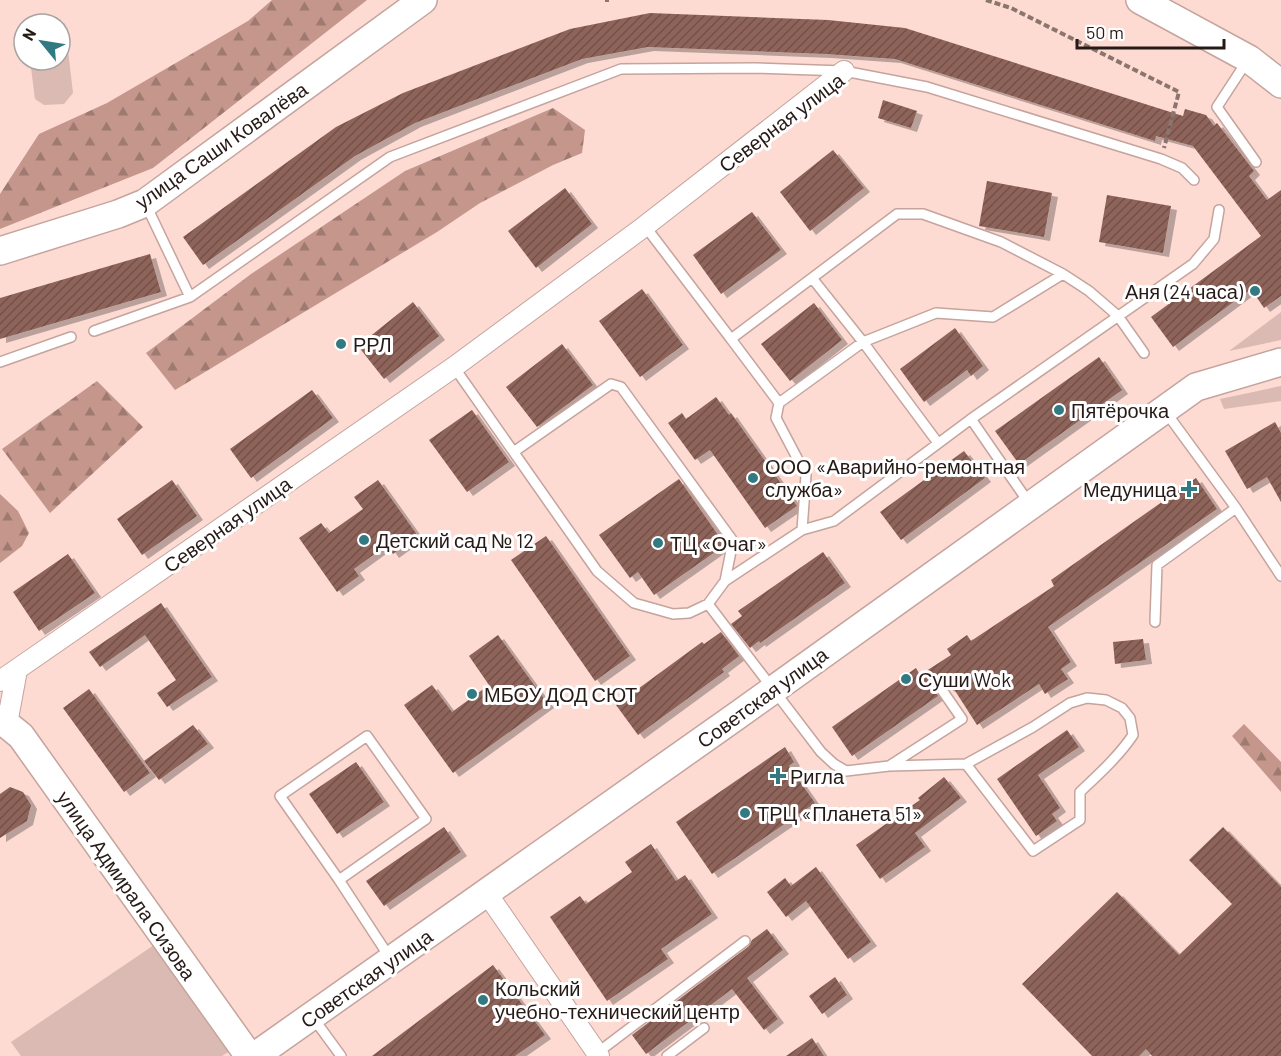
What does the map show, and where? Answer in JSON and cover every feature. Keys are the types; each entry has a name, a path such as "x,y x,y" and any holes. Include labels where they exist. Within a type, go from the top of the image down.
{"street":[{"name":"улица Саши Ковалёва","path":"0,251 118,214 145,203 423,0"},
{"path":"1140,0 1249,59 1281,84"},
{"name":"Северная улица","path":"0,681 454,367 645,226 844,71"},
{"name":"Советская улица","path":"255,1056 1163,409 1196,387 1281,362"},
{"path":"4,722 17,670"},
{"name":"улица Адмирала Сизова","path":"4,722 21,736 249,1056"},
{"path":"486,892 598,1055"}],"lane":[{"path":"1249,59 1217,107 1256,162"},
{"path":"94,331 190,297 390,156 621,69 755,68 844,71"},
{"name":"Северная улица","path":"844,71 927,87 1161,159 1182,168 1194,180"},
{"path":"145,203 190,297"},
{"path":"454,367 597,571 634,603 673,614 689,613 708,604 725,580 802,530 834,521 971,419 1193,264 1214,239 1219,210"},
{"path":"731,339 897,214 923,214 1001,242 1063,274 1089,291 1118,316 1144,353"},
{"path":"645,226 779,403"},
{"path":"802,530 806,475 776,418 779,403 863,342 936,313 993,317 1063,274"},
{"path":"812,278 938,443"},
{"path":"0,362 71,337"},
{"path":"515,451 612,384 621,387 733,541 725,580"},
{"path":"1163,409 1236,508 1281,576"},
{"path":"971,419 1030,505"},
{"path":"1155,622 1157,566 1236,508"},
{"path":"708,604 821,752 846,771 889,766 966,764 1033,727 1070,703 1087,698 1106,700 1122,708 1130,718 1133,735 1113,762 1080,792 1080,820 1033,851 966,764"},
{"path":"889,766 962,719 942,690"},
{"path":"339,880 426,819 367,736 280,796 391,960"},
{"path":"598,1055 745,941"},
{"path":"312,1016 341,1056"},
{"path":"667,1056 704,1028"}],"path":[{"path":"986,0 1011,8 1179,92 1161,159"}],"shaded area":[{"path":"32,72 71,72 73,93 64,104 44,105 35,99"},
{"path":"1281,312 1281,340 1229,351"},
{"path":"1281,386 1281,401 1224,409 1220,399"},
{"path":"157,943 230,1051 222,1056 21,1056 11,1042"}],"green space":[{"path":"272,0 367,0 153,168 0,229 0,194 39,134 107,103 248,21"},
{"path":"553,108 585,130 582,153 553,165 480,203 437,232 175,390 146,353 251,274 405,171"},
{"path":"97,381 143,427 50,513 2,449"},
{"path":"0,494 18,511 29,533 22,546 0,563"},
{"path":"1244,724 1281,762 1281,792 1232,736"}],"building":[{"path":"650,13 828,20 905,28 1183,116 1185,109 1206,115 1214,126 1217,123 1254,171 1249,176 1267,200 1281,190 1281,296 1264,308 1251,289 1173,347 1151,317 1261,236 1193,146 1156,136 1155,141 895,59 826,54 648,47 582,59 415,123 355,156 203,265 183,237 336,127 403,93 570,29"},
{"path":"883,100 917,111 911,128 878,118"},
{"path":"833,150 864,188 810,231 780,192"},
{"path":"987,181 1052,193 1044,237 979,226"},
{"path":"565,188 592,224 536,268 508,231"},
{"path":"1107,195 1171,206 1163,253 1099,242"},
{"path":"752,212 781,250 721,294 693,255"},
{"path":"150,254 161,292 0,339 0,298"},
{"path":"642,289 683,345 640,377 599,321"},
{"path":"413,302 439,336 384,379 358,346"},
{"path":"814,303 842,340 790,381 761,344"},
{"path":"955,328 983,366 971,376 967,370 924,402 900,369"},
{"path":"562,344 593,385 537,427 506,387"},
{"name":"Пятёрочка","path":"1099,357 1122,390 1019,464 995,431"},
{"path":"312,390 333,418 251,478 230,449"},
{"name":"ООО «Аварийно-ремонтная служба»","path":"716,397 729,415 731,413 797,506 765,528 710,450 695,460 668,423 682,413 686,419"},
{"path":"472,410 509,462 467,492 429,440"},
{"path":"1275,422 1281,433 1281,502 1267,477 1247,489 1225,451"},
{"path":"964,451 985,478 901,540 880,512"},
{"path":"1196,478 1217,509 1048,627 1071,662 1061,669 1068,679 1045,694 1039,684 977,725 952,686 949,688 944,684 939,684 935,690 938,696 852,756 832,727 916,668 920,675 951,655 947,649 967,635 971,641 1054,586 1051,580"},
{"name":"ТЦ «Очаг»","path":"679,479 725,545 654,595 638,572 630,578 599,535"},
{"path":"172,480 197,516 142,555 117,519"},
{"path":"378,480 418,536 393,554 387,545 354,569 359,576 337,592 299,538 321,523 329,533 363,509 354,497"},
{"path":"546,536 630,656 595,681 511,560"},
{"path":"823,552 845,583 750,648 731,624 742,616 738,611"},
{"path":"68,554 95,593 39,631 13,592"},
{"path":"161,603 212,677 167,707 157,693 176,680 145,635 100,667 89,652"},
{"path":"721,632 739,656 722,669 724,672 638,735 616,705 702,642 704,644"},
{"path":"498,635 548,704 453,773 404,705 432,685 452,712 489,685 469,656"},
{"path":"1143,639 1146,660 1115,664 1113,642"},
{"path":"89,689 150,773 124,792 63,708"},
{"path":"193,725 208,744 159,780 144,761"},
{"path":"1067,730 1079,747 1038,775 1060,808 1052,814 1057,821 1036,836 997,779"},
{"name":"ТРЦ «Планета 51»","path":"785,747 794,762 789,766 815,803 712,874 676,822"},
{"path":"356,762 384,802 337,834 309,794"},
{"path":"944,777 961,798 915,833 925,847 880,879 856,845 920,800 918,798"},
{"path":"10,787 23,792 31,805 27,821 0,838 0,794"},
{"path":"444,827 461,852 384,906 366,881"},
{"path":"1223,827 1281,887 1281,1056 1152,1056 1146,1049 1139,1056 1092,1056 1022,984 1117,892 1179,955 1232,904 1189,860"},
{"path":"651,844 676,881 685,875 712,914 661,949 668,959 607,1001 550,917 580,896 586,904 632,872 625,862"},
{"path":"816,867 871,942 848,959 806,901 786,917 767,892 785,878 791,886"},
{"path":"767,929 783,950 747,978 778,1019 764,1030 732,989 646,1054 632,1035 749,946 752,940"},
{"name":"Кольский учебно-технический центр","path":"493,965 545,1035 515,1056 372,1056"},
{"path":"835,977 847,995 822,1014 809,996"},
{"path":"812,1038 824,1056 786,1056"}],"place":[{"name":"Аня (24 часа)","path":"1255,291"},
{"name":"РРЛ","path":"341,344"},
{"name":"Пятёрочка","path":"1059,410"},
{"name":"ООО «Аварийно-ремонтная служба»","path":"753,478"},
{"name":"Медуница","path":"1189,489"},
{"name":"Детский сад № 12","path":"364,540"},
{"name":"ТЦ «Очаг»","path":"658,543"},
{"name":"Суши Wok","path":"906,679"},
{"name":"МБОУ ДОД СЮТ","path":"472,694"},
{"name":"Ригла","path":"778,776"},
{"name":"ТРЦ «Планета 51»","path":"745,813"},
{"name":"Кольский учебно-технический центр","path":"483,1000"}]}
